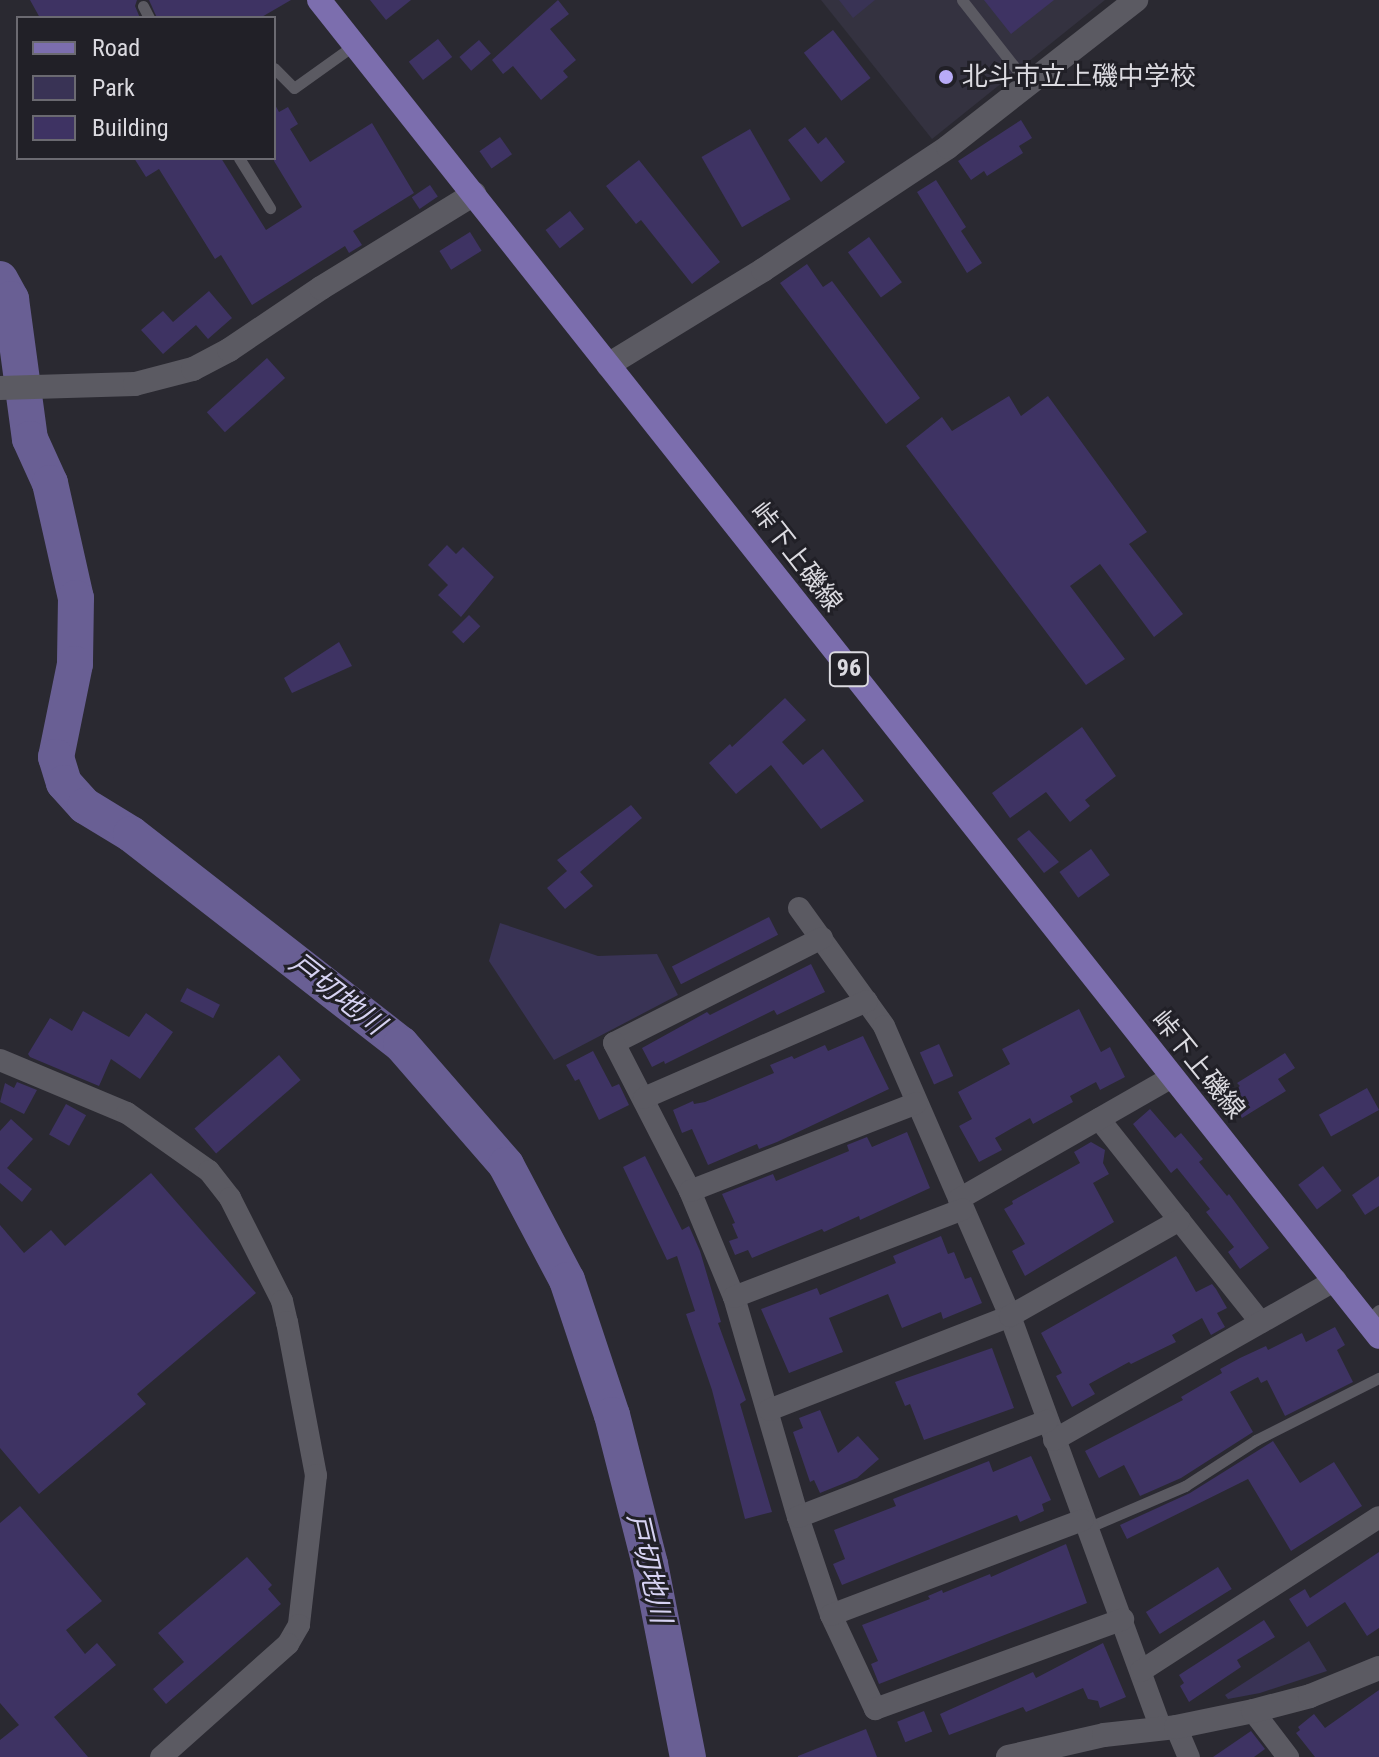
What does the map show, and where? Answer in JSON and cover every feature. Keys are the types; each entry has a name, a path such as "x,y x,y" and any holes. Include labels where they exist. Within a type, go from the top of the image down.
{"main road":[{"name":"峠下上磯線","path":"319,0 1172,1077 1336,1280 1375,1323"}],"street":[{"path":"608,365 763,270 948,147 1029,86 1131,2"},
{"path":"0,388 135,384 172,377 210,361 474,194"},
{"path":"799,908 884,1026 1010,1316 1084,1524 1141,1671 1168,1727 1189,1757"},
{"path":"822,938 614,1043 690,1191 734,1297 798,1517 831,1615 875,1709 1123,1619"},
{"path":"644,1098 867,1001"},
{"path":"0,1060 127,1113 209,1171 230,1198 282,1301 287,1322 316,1475 299,1625 288,1644 161,1757"},
{"path":"734,1297 961,1204 1172,1077"},
{"path":"690,1191 917,1103"},
{"path":"1099,1119 1261,1323"},
{"path":"769,1410 1010,1316 1180,1220"},
{"path":"798,1517 1050,1430 1261,1323 1336,1280"},
{"path":"1141,1671 1379,1517"},
{"path":"831,1615 1084,1524"},
{"path":"1008,1757 1104,1735 1253,1711 1310,1696 1379,1668"},
{"path":"1253,1711 1288,1757"}],"lane":[{"path":"962,0 1029,86"},
{"path":"143,6 148,16"},
{"path":"276,70 294,88 355,45"},
{"path":"240,160 270,208"},
{"path":"1084,1524 1185,1486 1256,1440 1379,1378"}],"shaded area":[{"name":"北斗市立上磯中学校","path":"821,0 1105,0 932,139"}],"green space":[{"path":"839,0 875,0 853,18"},
{"path":"500,923 598,956 657,954 678,995 554,1060 489,961"},
{"path":"1309,1641 1327,1671 1260,1693 1228,1699 1225,1695"}],"building":[{"path":"30,0 137,0 135,6 139,16 39,16"},
{"path":"149,0 291,0 263,16 156,16"},
{"path":"370,0 411,0 386,20"},
{"path":"558,0 569,14 550,29 576,60 563,71 568,77 541,100 513,66 503,74 492,60"},
{"path":"984,0 1054,0 1011,34"},
{"path":"833,30 871,78 841,101 804,53"},
{"path":"438,39 452,57 423,80 409,62"},
{"path":"479,40 491,54 471,71 459,57"},
{"path":"276,107 279,112 288,107 298,124 290,129 310,162 372,123 414,193 353,231 362,245 349,253 345,246 252,305 221,255 215,259 159,169 146,177 135,160 222,160 266,230 302,207 274,161"},
{"path":"1021,120 1032,138 1019,146 1023,153 987,176 984,171 971,180 958,161"},
{"path":"805,127 818,144 826,137 845,162 821,182 788,140"},
{"path":"750,129 790,199 742,227 702,157"},
{"path":"500,137 512,154 492,169 480,151"},
{"path":"639,160 720,262 692,284 641,220 636,224 606,186"},
{"path":"936,180 966,227 961,231 982,263 967,273 917,192"},
{"path":"430,185 438,197 420,209 412,197"},
{"path":"570,211 584,229 560,248 546,230"},
{"path":"470,232 482,251 451,270 439,251"},
{"path":"869,237 902,282 881,298 848,252"},
{"path":"807,264 823,287 832,281 920,398 886,424 780,283"},
{"path":"209,291 232,318 208,339 196,325 163,354 141,330 163,311 173,322"},
{"path":"267,358 285,378 225,432 207,412"},
{"path":"1009,396 1021,416 1048,396 1147,532 1129,544 1183,614 1154,637 1100,564 1070,586 1125,659 1086,685 906,446 942,417 952,431"},
{"path":"447,545 456,554 463,547 494,577 461,617 438,595 448,585 428,565"},
{"path":"469,615 480,626 463,643 452,632"},
{"path":"339,642 352,666 292,693 284,678"},
{"path":"785,698 806,720 782,742 803,765 823,749 864,801 821,829 771,765 736,794 709,763 730,744 732,747"},
{"path":"1082,727 1116,776 1085,800 1090,806 1070,822 1046,792 1010,818 992,793"},
{"path":"631,805 642,818 580,872 593,886 565,909 547,888 567,871 557,860"},
{"path":"1029,830 1059,862 1044,873 1017,839"},
{"path":"1091,849 1110,875 1078,898 1059,872"},
{"path":"769,917 778,935 681,984 672,966"},
{"path":"811,964 825,992 777,1015 774,1010 665,1064 664,1061 652,1067 642,1048 707,1012 710,1015"},
{"path":"187,988 220,1005 213,1018 180,1001"},
{"path":"1079,1009 1101,1052 1110,1047 1125,1077 1100,1090 1096,1082 1070,1096 1073,1102 1033,1124 1030,1118 995,1138 1002,1150 979,1162 959,1126 972,1119 958,1092 1010,1064 1002,1049"},
{"path":"83,1011 129,1037 146,1013 173,1032 140,1079 111,1059 99,1086 30,1057 28,1054 50,1018 72,1031"},
{"path":"863,1036 889,1089 777,1142 759,1149 757,1144 708,1165 692,1129 682,1133 673,1110 693,1101 694,1104 705,1102 774,1073 770,1065 792,1056 794,1059 825,1045 828,1051"},
{"path":"939,1044 953,1076 934,1085 920,1053"},
{"path":"593,1051 612,1087 619,1084 629,1105 599,1120 579,1079 575,1081 566,1065"},
{"path":"1285,1053 1295,1068 1278,1079 1286,1091 1242,1118 1227,1094 1240,1086 1237,1083"},
{"path":"279,1055 301,1080 216,1153 194,1128"},
{"path":"17,1082 37,1090 24,1114 0,1102 5,1083 14,1088"},
{"path":"1367,1088 1379,1110 1331,1137 1319,1115"},
{"path":"66,1104 86,1115 69,1146 49,1135"},
{"path":"1150,1109 1175,1138 1181,1133 1203,1159 1199,1162 1227,1196 1229,1194 1269,1248 1240,1269 1228,1252 1234,1247 1206,1212 1210,1209 1177,1168 1171,1173 1133,1124"},
{"path":"11,1119 33,1139 7,1168 32,1189 22,1202 0,1183 0,1131"},
{"path":"907,1132 930,1188 860,1220 859,1216 752,1258 748,1250 735,1255 729,1241 738,1238 732,1224 735,1223 722,1194 773,1174 776,1181 849,1151 847,1145 867,1137 872,1147"},
{"path":"1091,1142 1105,1150 1103,1163 1109,1174 1093,1183 1114,1222 1025,1276 1012,1251 1025,1244 1004,1209 1013,1204 1012,1201 1080,1163 1074,1152"},
{"path":"645,1156 682,1230 689,1226 700,1251 721,1322 718,1323 746,1400 740,1404 772,1512 745,1519 712,1390 686,1314 695,1311 677,1256 667,1260 623,1167"},
{"path":"1323,1166 1342,1191 1317,1209 1298,1185"},
{"path":"151,1173 256,1293 137,1394 146,1404 39,1494 0,1448 0,1225 24,1253 51,1230 65,1246"},
{"path":"1379,1176 1379,1206 1365,1215 1352,1195"},
{"path":"941,1236 948,1254 954,1252 965,1279 971,1277 982,1303 943,1319 941,1312 902,1328 888,1294 829,1318 843,1352 789,1373 761,1309 817,1288 820,1295 896,1263 893,1256"},
{"path":"1176,1256 1196,1292 1212,1284 1216,1289 1227,1308 1217,1313 1225,1327 1211,1335 1202,1318 1172,1335 1176,1342 1131,1364 1129,1362 1089,1384 1095,1394 1072,1407 1056,1376 1062,1373 1041,1333"},
{"path":"1335,1327 1345,1345 1337,1350 1353,1382 1285,1416 1267,1380 1261,1383 1258,1377 1230,1392 1253,1432 1181,1478 1140,1496 1124,1465 1099,1478 1085,1451 1183,1400 1181,1397 1222,1373 1220,1369 1240,1358 1266,1346 1268,1350 1302,1333 1306,1342"},
{"path":"992,1348 1014,1408 924,1440 910,1404 905,1406 895,1382"},
{"path":"820,1410 838,1453 858,1436 879,1459 857,1478 820,1493 814,1480 810,1482 793,1432 803,1428 799,1418"},
{"path":"1273,1441 1300,1483 1334,1462 1362,1506 1291,1551 1248,1479 1127,1539 1120,1525 1190,1493"},
{"path":"1031,1456 1051,1500 1042,1504 1044,1511 1020,1522 1017,1515 842,1585 833,1564 845,1559 834,1530 896,1506 893,1499 989,1461 993,1472"},
{"path":"20,1506 102,1601 66,1630 85,1654 97,1643 116,1665 54,1717 88,1757 0,1757 0,1740 19,1725 0,1703 0,1523"},
{"path":"1066,1544 1087,1603 879,1684 871,1664 878,1661 862,1625 930,1599 928,1596 942,1590 943,1593 990,1574 991,1577"},
{"path":"1379,1552 1379,1628 1367,1636 1345,1602 1307,1627 1289,1599 1305,1589 1310,1598"},
{"path":"247,1557 272,1585 268,1589 281,1604 166,1704 153,1689 184,1662 158,1633"},
{"path":"1218,1567 1232,1589 1160,1634 1146,1612"},
{"path":"1264,1620 1275,1637 1237,1660 1241,1667 1189,1702 1180,1686 1184,1683 1179,1675"},
{"path":"1103,1643 1126,1697 1100,1708 1098,1701 1088,1699 1083,1688 1026,1712 1023,1707 949,1735 940,1714 1033,1672 1036,1678"},
{"path":"1379,1690 1379,1757 1315,1757 1296,1733 1300,1730 1298,1727 1314,1714 1325,1728"},
{"path":"924,1711 932,1731 905,1742 897,1722"},
{"path":"866,1729 877,1757 798,1757 798,1756"},
{"path":"1251,1731 1265,1749 1254,1757 1213,1757"}],"waterway":[{"name":"戸切地川","path":"0,279 11,299 30,439 50,483 76,598 75,664 56,757 64,783 85,806 131,834 401,1044 506,1165 567,1280 612,1415 650,1564 688,1757"}],"place":[{"name":"北斗市立上磯中学校","path":"946,77"}]}
